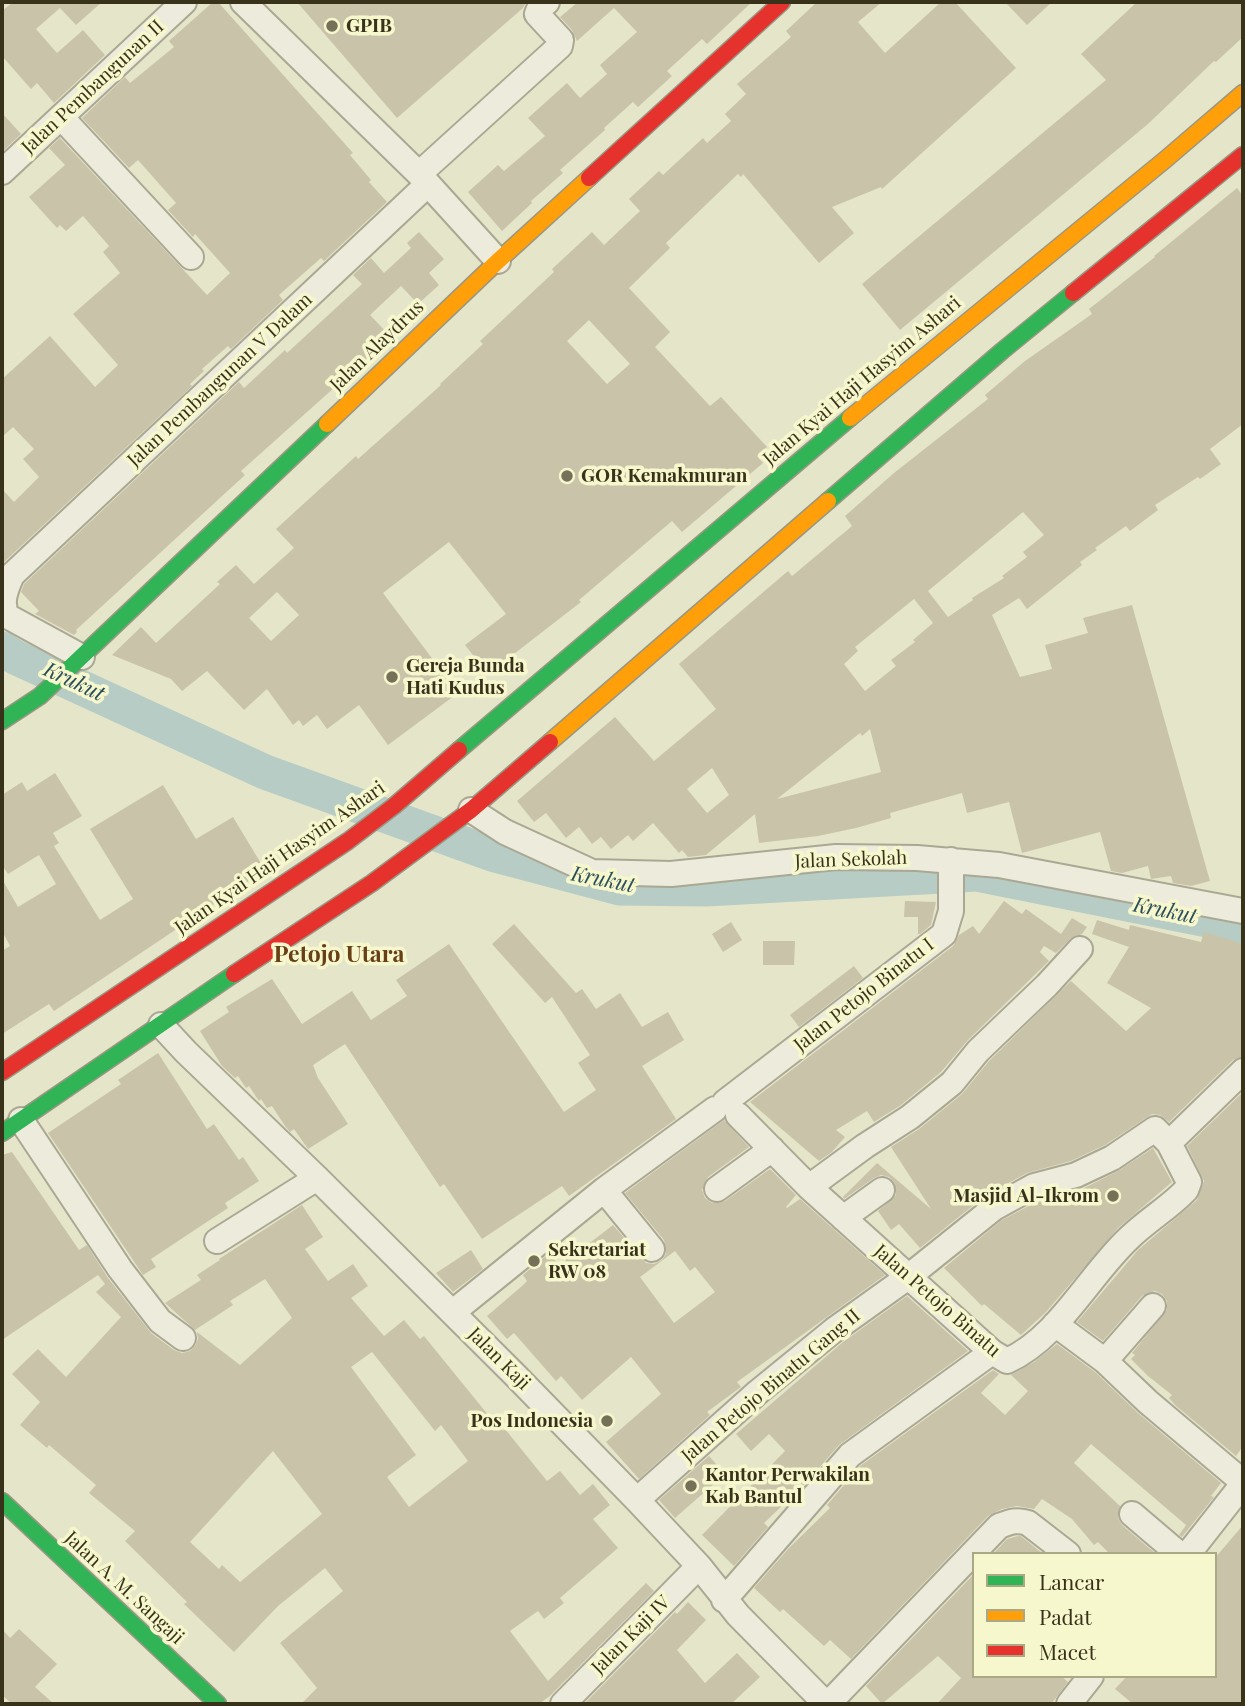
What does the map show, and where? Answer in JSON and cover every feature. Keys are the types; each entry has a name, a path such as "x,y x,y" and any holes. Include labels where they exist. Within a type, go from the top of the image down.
{"main road":[{"name":"Jalan Alaydrus","path":"16,705 79,659 498,261 782,2"},
{"name":"Jalan Kyai Haji Hasyim Ashari","path":"2,1072 394,806 907,369 1243,93"},
{"path":"11,1126 423,846 471,810 1002,351 1243,155"},
{"name":"Jalan A. M. Sangaji","path":"2,1502 218,1704"}],"street":[{"name":"Jalan Pembangunan II","path":"2,172 184,2"},
{"path":"243,2 423,179 498,261"},
{"name":"Jalan Pembangunan V Dalam","path":"79,659 7,616 3,608 4,593 12,575 560,46 561,40 537,14 547,2"},
{"path":"61,117 191,257"},
{"name":"Jalan Sekolah","path":"471,810 505,832 592,872 671,874 836,858 951,866 999,865 1243,911"},
{"name":"Jalan Petojo Binatu I","path":"453,1312 604,1189 726,1109 944,934 951,897 951,866"},
{"path":"809,1187 865,1146 911,1117 952,1083 978,1051 1047,985 1080,949"},
{"name":"Jalan Kaji","path":"162,1025 186,1052 453,1312 637,1500 699,1566 724,1600 827,1704"},
{"path":"1190,1552 1243,1483 1148,1402 1105,1361 1055,1324 1127,1239 1186,1189 1189,1182 1169,1143 1243,1071"},
{"name":"Jalan Petojo Binatu","path":"726,1109 992,1352 1007,1361 1025,1353 1046,1336 1055,1324"},
{"path":"11,1126 160,1321 184,1338"},
{"name":"Jalan Petojo Binatu Gang II","path":"637,1500 835,1329 908,1277 994,1208 1034,1186 1076,1175 1112,1158 1155,1129 1169,1143"},
{"path":"718,1189 772,1149"},
{"path":"217,1241 317,1178"},
{"path":"604,1189 652,1249"},
{"path":"843,1218 882,1189"},
{"path":"1105,1361 1153,1306"},
{"path":"724,1600 850,1455 992,1352"},
{"path":"1132,1514 1177,1552"},
{"path":"974,1552 999,1526 1011,1521 1028,1523 1065,1552"},
{"path":"827,1704 972,1554"},
{"name":"Jalan Kaji IV","path":"563,1704 699,1566"},
{"path":"1069,1704 1089,1678"}],"building":[{"path":"13,2 102,2 76,25 60,8 36,29 57,53 83,30 105,55 54,103 37,83 31,89 2,56 2,11"},
{"path":"213,2 218,2 353,153 350,155 387,202 324,261 321,258 279,295 283,300 231,349 228,346 202,369 204,371 190,384 192,386 3,563 2,489 14,502 39,477 23,459 34,449 13,427 2,437 2,379 50,336 95,387 118,365 73,314 120,273 103,252 109,246 83,216 66,231 60,225 57,228 29,197 65,165 49,148 60,138 207,295 230,273 195,234 193,237 168,210 176,203 138,160 129,168 82,118 125,77 130,83 174,47 169,41"},
{"path":"297,2 526,2 523,8 397,118"},
{"path":"578,2 752,2 707,44 702,39 667,71 672,76 638,107 633,102 604,128 605,130 560,170 563,173 502,231 468,192 498,165 504,171 545,136 528,118 567,83 580,98 607,74 600,65 637,32 614,8 577,41 572,30 560,17"},
{"path":"817,2 882,2 858,22 885,53 941,2 955,2 1016,68 882,189 881,187 832,207 854,233 819,263 743,174 741,177 738,174 666,243 670,248 629,288 670,332 655,347 710,406 721,397 767,447 757,456 763,463 682,532 672,521 579,600 581,602 488,674 465,645 506,614 449,542 383,593 458,693 388,745 359,705 327,729 317,715 303,726 299,720 293,725 267,689 244,710 207,671 182,691 171,679 112,655 141,627 156,643 220,584 217,582 236,565 254,584 294,548 276,529 356,456 358,459 441,385 483,344 480,341 554,272 552,269 592,232 604,245 640,211 629,199 659,171 663,175 703,138 707,143 731,121 725,114 746,94 737,84 791,37 786,31","holes":["589,320 630,364 607,384 567,341","277,592 299,615 271,641 249,618"]},
{"path":"1005,2 1052,2 1027,25"},
{"path":"1137,2 1243,2 1243,37 1148,124 900,330 862,284 1106,80 1081,54"},
{"path":"2,113 21,134 2,152"},
{"path":"1237,188 1243,196 1243,424 1210,449 1221,464 1155,505 1158,510 1130,531 1126,526 1095,548 1097,550 1080,562 1082,565 1027,609 1019,598 992,615 1020,677 1052,669 1045,645 1088,633 1083,618 1132,605 1210,881 1191,886 1173,883 1171,876 1151,879 1148,866 1122,873 1111,871 1100,832 1022,853 1009,802 967,813 962,793 890,813 891,818 856,828 759,843 755,814 706,855 688,857 682,850 679,853 653,823 633,841 628,835 611,849 601,837 592,844 579,827 566,838 546,813 534,822 517,801 615,717 654,761 716,709 679,664 788,571 792,576 852,526 845,516 894,473 988,399 985,395 1025,361 1092,314 1089,309","holes":["1023,512 1044,535 1023,552 1027,557 1002,576 1004,578 948,617 928,591","914,599 933,623 913,640 915,642 891,660 896,666 865,691 844,664 858,651 855,647","870,729 881,772 777,799 860,733 862,736","712,768 729,795 707,813 687,789"]},
{"path":"419,232 444,259 429,273 439,285 418,304 401,286 370,315 391,337 241,471 245,475 76,630 74,635 35,614 39,611 21,592 24,584 239,382 244,388 285,350 287,353 362,284 353,275 371,258 384,273 411,248 407,243"},
{"path":"55,773 82,816 53,833 59,843 54,846 100,920 133,899 90,829 163,785 196,839 233,817 265,870 54,1011 49,1004 2,1034 2,951 10,946 2,931 2,879 18,907 56,884 39,855 8,874 2,865 2,795 22,782 27,791"},
{"path":"905,901 936,902 931,925 920,934 918,917 904,917"},
{"path":"1004,901 1022,914 1026,909 1061,934 1072,918 1087,927 1082,934 1070,939 1056,953 1044,946 1040,952 1049,961 968,1040 941,1072 901,1105 874,1122 867,1111 836,1130 845,1137 832,1152 819,1161 750,1102 953,946 959,935 973,926 979,934"},
{"path":"1097,920 1129,930 1130,925 1201,942 1204,932 1243,944 1243,1057 1233,1060 1169,1122 1160,1115 1152,1114 1105,1145 1071,1161 1027,1173 985,1196 920,1248 899,1224 891,1230 878,1211 896,1195 894,1182 889,1177 881,1175 874,1178 844,1199 877,1163 931,1209 891,1147 919,1129 962,1094 989,1061 1071,981 1126,1031 1151,1008 1107,983 1129,947 1092,934"},
{"path":"731,922 742,940 723,952 712,934"},
{"path":"514,924 576,993 582,989 596,1009 620,993 642,1027 668,1012 684,1040 642,1066 676,1119 569,1196 562,1186 482,1239 444,1184 440,1187 345,1044 313,1065 318,1078 348,1124 308,1149 294,1129 290,1132 272,1106 267,1108 249,1086 246,1088 238,1076 235,1078 222,1066 200,1031 229,1012 226,1007 272,979 302,1024 352,991 371,1020 407,996 396,980 449,944 564,1112 596,1090 578,1063 590,1055 552,997 545,1003 492,944"},
{"path":"763,941 795,941 794,965 763,965"},
{"path":"854,966 863,978 799,1027 790,1015"},
{"path":"158,1053 207,1129 214,1124 239,1160 243,1157 259,1181 225,1203 228,1208 151,1259 156,1267 143,1275 48,1133 121,1084 118,1080"},
{"path":"1243,1092 1243,1446 1236,1456 1175,1405 1169,1398 1172,1395 1131,1359 1135,1355 1132,1353 1167,1310 1167,1301 1162,1294 1155,1291 1142,1296 1103,1341 1077,1322 1138,1250 1197,1200 1204,1181 1187,1146"},
{"path":"724,1120 749,1147 708,1177 702,1190 705,1198 712,1203 725,1201 770,1169 796,1195 787,1208 800,1199 885,1275 737,1382 741,1387 707,1412 710,1415 639,1479 606,1442 661,1394 631,1357 582,1400 561,1376 556,1381 514,1333 507,1339 487,1316 527,1281 523,1275 549,1253 562,1269 569,1253 582,1249 613,1225 646,1263 654,1264 662,1260 666,1254 664,1240 625,1193","holes":["675,1251 690,1271 695,1267 715,1292 674,1323 640,1277"]},
{"path":"1153,1148 1172,1182 1118,1228 1046,1312 1021,1335 984,1304 982,1306 944,1268 1002,1220 1040,1200 1082,1189 1118,1171"},
{"path":"12,1152 79,1250 87,1245 108,1278 151,1333 182,1353 195,1346 197,1332 240,1365 292,1318 265,1279 230,1301 233,1305 195,1330 165,1303 201,1280 197,1275 219,1259 302,1205 323,1237 305,1249 328,1281 353,1264 368,1286 351,1298 384,1336 404,1320 420,1339 424,1336 489,1416 491,1415 503,1431 505,1429 547,1481 560,1471 580,1495 593,1484 610,1505 593,1519 618,1548 560,1598 564,1603 544,1619 538,1611 510,1631 548,1681 646,1583 654,1591 539,1704 301,1704 317,1688 280,1643 343,1591 325,1568 278,1606 234,1652 125,1541 135,1531 89,1493 96,1485 49,1445 47,1448 20,1425 40,1402 12,1374 38,1349 66,1377 121,1317 96,1292 105,1284 98,1275 2,1340 2,1155","holes":["372,1352 435,1431 441,1425 468,1461 409,1507 387,1477 416,1455 351,1367","273,1451 322,1514 240,1582 222,1565 219,1569 190,1542"]},
{"path":"471,1250 483,1269 453,1292 436,1273"},
{"path":"907,1296 968,1351 839,1445 805,1484 764,1523 768,1527 734,1566 702,1535 785,1451 769,1434 751,1451 736,1434 843,1342"},
{"path":"1057,1344 1095,1372 1138,1413 1221,1483 1211,1496 1214,1497 1182,1537 1179,1535 1186,1525 1091,1444 1074,1463 1120,1506 1118,1518 1122,1525 1154,1552 1108,1552 1098,1542 1094,1545 1072,1519 1042,1499 1034,1509 1017,1506 1002,1509 988,1516 851,1659 830,1640 824,1646 783,1609 780,1612 754,1588 789,1548 830,1508 827,1505 860,1466 993,1370 999,1374 981,1393 1005,1415 1028,1391 1011,1375"},
{"name":"Kantor Perwakilan Kab Bantul","path":"709,1456 725,1474 675,1518 659,1500"},
{"path":"1243,1525 1243,1704 1133,1704 1115,1689 1125,1678 1217,1678 1217,1556"},
{"path":"1021,1536 1041,1552 995,1552 1007,1539"},
{"path":"972,1576 972,1678 1063,1678 1068,1682 1051,1704 937,1704 961,1678 938,1656 882,1704 866,1686"},
{"path":"688,1602 706,1620 677,1650 705,1683 737,1653 760,1677 731,1704 584,1704 675,1612 677,1614"},
{"path":"2,1629 10,1638 19,1629 57,1664 35,1687 54,1704 12,1704 2,1695"}],"waterway":[{"name":"Krukut","path":"2,649 265,772 492,854 620,888 706,889 977,874 1243,927"}],"traffic: fast":[{"path":"828,501 1073,293"},
{"path":"459,750 850,418"},
{"path":"2,721 40,696 327,424"},
{"path":"2,1133 234,974"},
{"path":"2,1501 218,1704"}],"traffic: slow":[{"path":"850,418 1243,93"},
{"path":"327,424 589,178"},
{"path":"550,742 828,501"}],"traffic: jam":[{"path":"589,178 782,2"},
{"path":"1073,293 1243,155"},
{"path":"234,974 372,883 471,810 550,742"},
{"path":"2,1072 348,841 459,750"}],"place":[{"name":"GPIB","path":"332,26"},
{"name":"GOR Kemakmuran","path":"567,476"},
{"name":"Gereja Bunda Hati Kudus","path":"392,677"},
{"name":"Masjid Al-Ikrom","path":"1113,1196"},
{"name":"Sekretariat RW 08","path":"534,1261"},
{"name":"Pos Indonesia","path":"607,1421"},
{"name":"Kantor Perwakilan Kab Bantul","path":"691,1486"}],"district":[{"name":"Petojo Utara","path":"339,955"}]}
